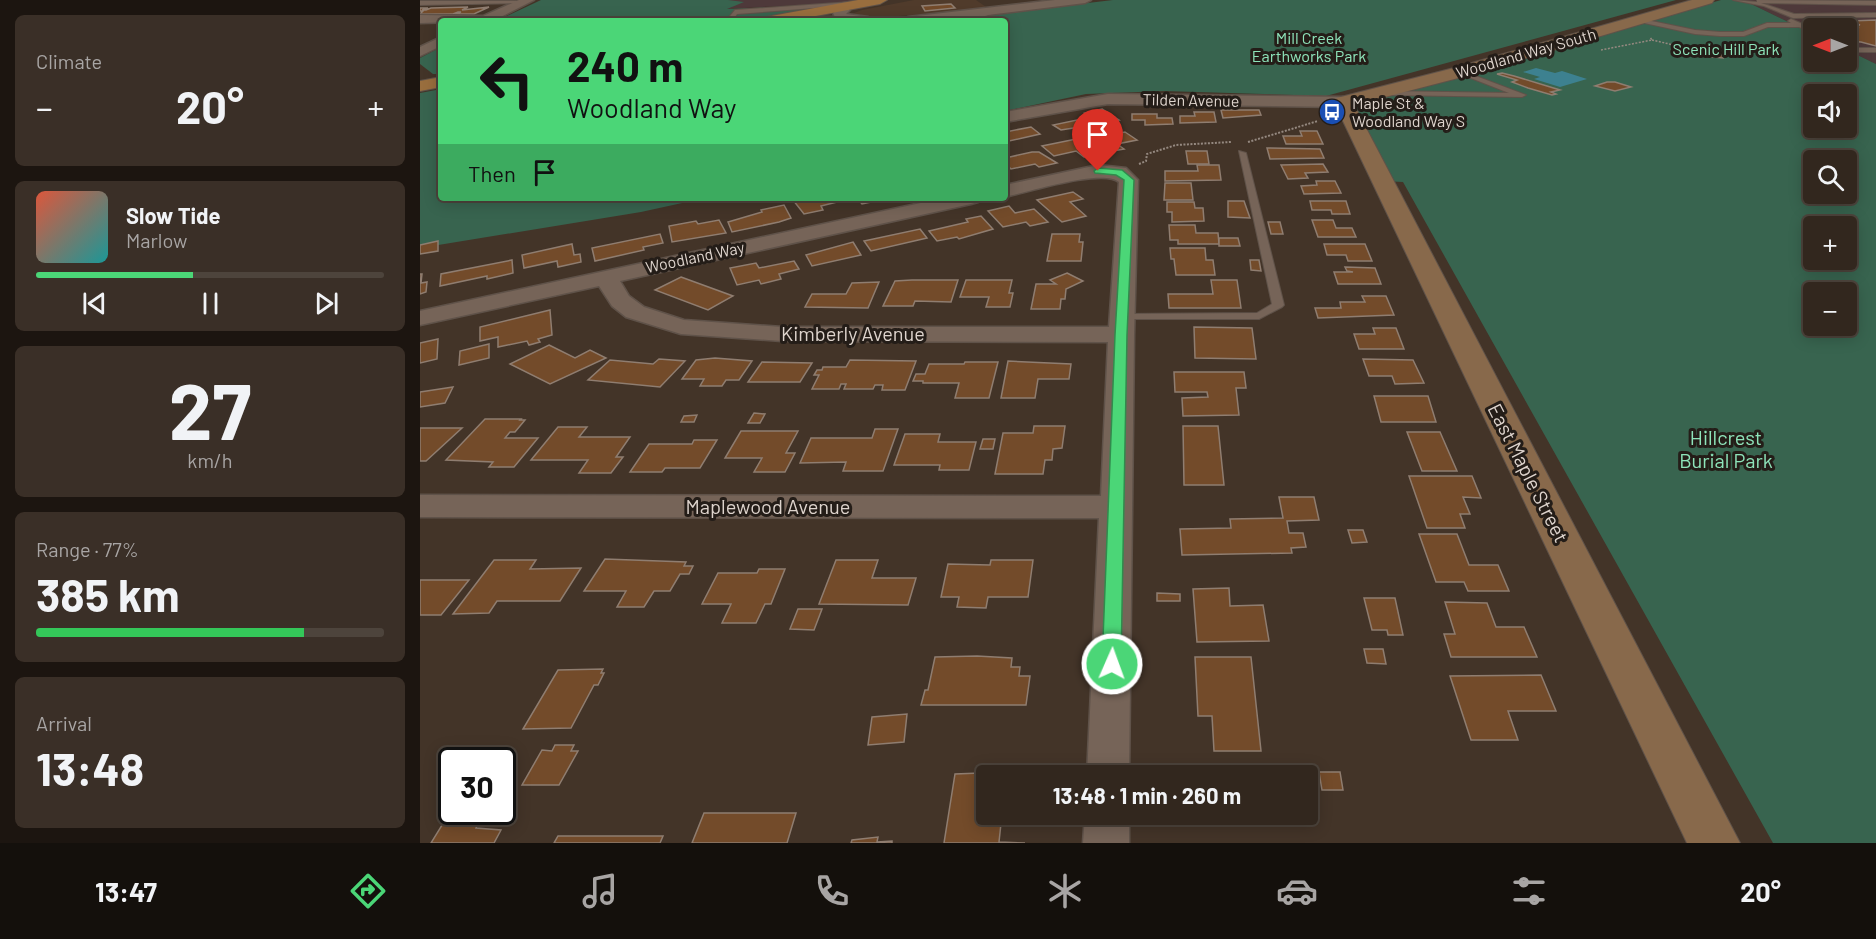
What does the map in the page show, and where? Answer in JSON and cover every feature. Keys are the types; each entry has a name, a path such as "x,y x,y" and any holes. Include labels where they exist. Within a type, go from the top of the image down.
{"main road":[{"path":"782,18 880,0"},
{"path":"812,18 839,15 896,0"},
{"path":"420,85 438,82"}],"street":[{"path":"936,18 1085,0"},
{"name":"Woodland Way South","path":"1343,102 1461,72 1707,0"},
{"path":"489,18 525,2"},
{"path":"820,18 839,15"},
{"path":"420,19 438,19"},
{"path":"420,38 438,40"},
{"path":"420,52 438,42"},
{"name":"Tilden Avenue","path":"1008,116 1108,99 1343,102"},
{"name":"East Maple Street","path":"1343,102 1714,843"},
{"path":"1008,190 1098,171 1119,172 1129,180 1122,326 1108,765"},
{"name":"Woodland Way","path":"420,318 604,276 957,201"},
{"name":"Kimberly Avenue","path":"604,276 620,301 635,312 681,327 782,334 1122,326"},
{"name":"Maplewood Avenue","path":"420,506 1116,507"},
{"path":"1106,843 1107,825"}],"lane":[{"path":"1737,0 1876,5"},
{"path":"1737,0 1769,7 1788,15 1876,15"},
{"path":"420,3 525,2"},
{"path":"740,18 809,6 862,3"},
{"path":"1769,7 1876,5"},
{"path":"972,18 993,12"},
{"path":"1788,15 1789,19 1803,26"},
{"path":"1637,20 1695,32 1720,34 1744,34 1767,25 1800,25"},
{"path":"1857,50 1876,50"},
{"path":"1385,93 1522,95 1461,72"},
{"path":"1451,94 1491,83"},
{"path":"1122,326 1259,316 1278,305 1242,153"}],"path":[{"path":"1652,40 1678,46 1694,57"},
{"path":"1676,51 1687,52"}],"shaded area":[{"path":"692,0 891,0 707,10"},
{"path":"914,0 976,0 989,9 873,18 849,15 862,10"},
{"path":"1743,0 1876,0 1876,64 1857,55 1857,18 1803,18 1803,29"}],"green space":[{"path":"541,0 728,0 744,2 727,9 846,4 769,18 502,18"},
{"name":"Mill Creek Earthworks Park","path":"1113,0 1676,0 1326,96 1164,91 1086,94 1008,110 1008,18 960,18"},
{"name":"Hillcrest Burial Park","path":"1721,0 1743,0 1803,29 1803,72 1857,72 1857,55 1876,64 1876,843 1773,843 1403,182 1383,181 1343,103 1382,98"},
{"path":"438,49 438,74 433,74 420,64 420,58"},
{"path":"438,90 438,201 691,201 641,212 420,248 420,93"}],"water":[{"path":"1536,68 1555,73 1562,71 1587,79 1560,87 1534,79 1540,77 1523,72"}],"building":[{"path":"951,4 955,8 925,11 922,6"},
{"path":"468,7 462,10 489,7 474,14 455,14 461,12 458,12 420,14 423,11 420,11 420,8 428,8 422,10 426,10"},
{"path":"1876,20 1876,46 1857,42 1857,28 1859,28 1857,25 1860,25 1857,21"},
{"path":"1699,52 1721,54 1723,58 1701,56"},
{"path":"1502,73 1560,90 1551,92 1556,94 1552,95 1528,88 1512,82 1517,80 1497,74"},
{"path":"1607,82 1631,87 1615,91 1595,86"},
{"path":"1102,109 1119,120 1102,123 1085,113"},
{"path":"1221,110 1259,110 1261,115 1223,118"},
{"path":"1194,112 1214,112 1216,122 1180,123 1180,116 1195,116"},
{"path":"1132,114 1157,114 1157,118 1172,118 1173,124 1145,125 1145,120 1132,120"},
{"path":"1077,120 1086,126 1061,130 1053,125"},
{"path":"1031,127 1040,134 1009,141 1008,131"},
{"path":"1300,131 1317,131 1323,144 1286,144 1283,136 1302,136"},
{"path":"1125,132 1137,140 1117,144 1124,149 1107,152 1099,146 1104,145 1094,138"},
{"path":"1081,138 1102,154 1084,157 1076,151 1054,156 1042,146"},
{"path":"1267,148 1320,149 1324,158 1270,159"},
{"path":"1186,151 1207,151 1209,164 1188,164"},
{"path":"1039,152 1057,163 1039,167 1035,164 1011,169 1008,166 1008,157"},
{"path":"1323,164 1328,172 1305,173 1308,178 1288,179 1281,165"},
{"path":"1197,165 1219,165 1221,180 1165,181 1165,171 1198,171"},
{"path":"1316,181 1335,181 1341,193 1304,194 1301,186 1317,185"},
{"path":"1165,183 1191,183 1193,200 1164,200"},
{"path":"1073,192 1083,199 1070,202 1086,216 1062,222 1037,200"},
{"path":"794,201 841,201 821,206 823,210 804,214"},
{"path":"860,201 876,201 862,204"},
{"path":"1228,201 1244,201 1250,218 1228,217"},
{"path":"1310,201 1346,201 1350,214 1332,214 1331,210 1312,210"},
{"path":"1167,202 1194,202 1195,208 1203,208 1204,221 1172,222 1172,212 1167,212"},
{"path":"784,205 791,218 732,232 728,222 762,212 761,210"},
{"path":"1009,206 1015,213 1034,209 1048,222 1030,226 1026,222 1003,227 988,211"},
{"path":"981,216 993,229 959,239 957,237 937,241 929,231 968,222 966,219"},
{"path":"719,220 726,233 672,242 669,226"},
{"path":"1312,220 1333,220 1336,228 1352,228 1356,237 1318,237"},
{"path":"1268,222 1280,222 1283,234 1271,234"},
{"path":"1169,225 1195,225 1196,233 1218,233 1219,244 1178,244 1178,240 1170,240"},
{"path":"920,229 927,238 871,251 864,241"},
{"path":"660,234 663,243 643,247 644,250 595,261 592,248"},
{"path":"1052,234 1080,234 1079,242 1083,242 1081,261 1047,261"},
{"path":"1219,238 1238,238 1240,246 1219,246"},
{"path":"438,241 438,251 420,254 420,245"},
{"path":"853,242 861,255 812,266 806,255"},
{"path":"572,244 574,255 580,254 581,262 558,267 557,261 524,268 522,255"},
{"path":"1324,244 1365,244 1372,261 1348,261 1346,255 1327,255"},
{"path":"1170,248 1205,248 1206,260 1213,260 1215,275 1176,275"},
{"path":"512,260 513,273 440,286 441,274"},
{"path":"1250,260 1259,260 1261,271 1251,270"},
{"path":"794,261 799,269 779,274 781,279 761,284 759,280 737,285 730,268 756,263 759,268"},
{"path":"1345,267 1375,268 1381,284 1338,284 1334,272 1353,272 1347,271"},
{"path":"1067,273 1083,281 1066,289 1065,299 1061,299 1060,309 1031,309 1036,284 1056,284 1050,280"},
{"path":"420,274 422,274 421,283 427,282 426,292 420,294"},
{"path":"681,277 733,296 708,310 655,290"},
{"path":"958,280 951,302 915,301 913,306 883,306 895,281"},
{"path":"966,280 1012,280 1009,293 1013,293 1010,307 986,307 989,297 960,297"},
{"path":"1211,280 1237,280 1241,308 1169,308 1168,294 1213,294"},
{"path":"879,282 868,308 805,307 812,294 846,294 852,283"},
{"path":"1362,296 1386,296 1394,315 1318,318 1315,308 1341,308 1340,302 1365,302"},
{"path":"550,310 552,335 538,339 540,342 529,345 527,341 498,347 498,337 480,341 480,327"},
{"path":"1194,327 1252,328 1256,359 1195,358"},
{"path":"1373,328 1396,328 1404,349 1359,349 1354,334 1375,334"},
{"path":"438,339 437,359 420,363 420,343"},
{"path":"489,344 489,358 459,365 460,351"},
{"path":"549,345 575,358 590,350 606,358 550,384 510,364"},
{"path":"715,358 752,361 739,380 726,380 722,386 700,386 704,379 682,379 696,360"},
{"path":"659,359 685,361 660,387 588,380 610,360 653,364"},
{"path":"1363,359 1413,360 1424,383 1395,384 1392,376 1369,376"},
{"path":"850,360 916,361 905,390 882,390 883,385 875,385 873,389 844,389 846,384 841,384 839,389 812,389 819,375 814,375 817,370 822,370 823,367 846,367"},
{"path":"1008,361 1071,364 1069,379 1038,379 1035,398 1001,398"},
{"path":"762,362 812,363 800,382 748,382"},
{"path":"965,362 998,362 989,398 955,398 959,383 913,381 916,374 925,374 929,364 964,364"},
{"path":"1174,372 1244,372 1246,388 1236,388 1239,415 1183,416 1182,398 1208,397 1207,392 1175,392"},
{"path":"453,387 445,403 420,407 420,392"},
{"path":"1374,396 1428,396 1436,422 1381,422"},
{"path":"754,413 765,414 760,423 748,423"},
{"path":"697,415 694,422 681,422 684,416"},
{"path":"485,419 525,420 515,432 510,432 505,438 538,438 514,467 489,467 493,462 446,460"},
{"path":"1034,426 1065,426 1062,448 1053,449 1052,460 1045,460 1043,474 995,474 1003,433 1033,433"},
{"path":"1183,426 1218,426 1224,485 1184,485"},
{"path":"558,427 587,427 579,437 630,437 616,457 623,457 611,473 579,473 588,460 531,460"},
{"path":"420,428 462,428 426,461 420,461"},
{"path":"875,429 898,429 883,471 843,471 846,462 800,463 811,438 872,438"},
{"path":"741,431 798,431 786,453 795,453 785,472 754,472 762,458 725,458"},
{"path":"1407,432 1440,432 1457,471 1422,471"},
{"path":"905,434 940,434 938,442 976,442 969,470 939,470 940,465 894,465"},
{"path":"983,439 995,439 993,449 980,449"},
{"path":"694,440 717,440 700,468 665,468 662,472 630,472 649,444 692,444"},
{"path":"1409,476 1472,476 1481,498 1463,497 1470,514 1460,514 1465,528 1427,528"},
{"path":"1279,497 1314,497 1319,520 1287,521 1289,533 1303,533 1306,547 1291,548 1292,553 1182,555 1180,529 1231,528 1230,519 1283,518"},
{"path":"1348,530 1363,530 1367,542 1352,543"},
{"path":"1419,534 1457,534 1469,565 1498,565 1509,591 1468,591 1464,582 1436,582"},
{"path":"605,559 686,562 684,566 693,566 689,574 680,574 670,591 654,591 644,607 617,607 626,591 584,591"},
{"path":"494,560 536,560 530,569 581,568 560,601 497,601 489,613 453,614"},
{"path":"836,560 878,560 872,578 916,578 908,605 819,604"},
{"path":"991,560 1033,560 1028,597 988,597 986,608 957,607 959,597 941,597 948,564 990,565"},
{"path":"759,569 785,569 771,604 765,604 756,623 722,623 731,604 702,604 718,573 757,573"},
{"path":"420,580 469,580 441,615 420,615"},
{"path":"1229,588 1230,606 1263,605 1269,641 1197,642 1193,589"},
{"path":"1157,593 1180,594 1180,601 1157,601"},
{"path":"1364,598 1395,598 1403,635 1388,635 1387,630 1372,630"},
{"path":"1445,602 1487,603 1496,627 1524,627 1537,657 1451,657 1444,634 1455,634"},
{"path":"798,609 822,609 814,630 790,629"},
{"path":"1364,649 1383,649 1386,664 1367,663"},
{"path":"935,657 1012,658 1011,667 1020,667 1019,676 1030,676 1026,705 921,705 925,690 928,690"},
{"path":"1195,657 1251,657 1261,751 1214,751 1212,716 1198,716"},
{"path":"603,669 601,673 604,673 598,685 594,685 571,728 523,729 558,670"},
{"path":"1541,675 1556,711 1508,711 1518,740 1471,740 1450,676"},
{"path":"907,714 904,742 868,745 872,717"},
{"path":"555,745 574,745 571,751 578,751 559,785 522,785 542,750 552,751"},
{"path":"1203,764 1260,765 1203,765"},
{"path":"1319,772 1340,772 1343,790 1322,790"},
{"path":"976,773 976,825 1001,825 999,842 1025,843 944,843 955,774"},
{"path":"704,813 796,813 787,843 692,843"},
{"path":"442,825 477,825 476,828 501,830 494,843 431,843"},
{"path":"558,836 663,836 660,843 554,843"},
{"path":"878,837 877,842 892,841 892,843 851,843 852,840"}],"place":[{"name":"Maple St & Woodland Way S","path":"1332,112"}],"route":[{"path":"1098,171 1119,172 1129,180 1121,335 1112,664"}],"park label":[{"name":"Scenic Hill Park","path":"1726,49"}]}
